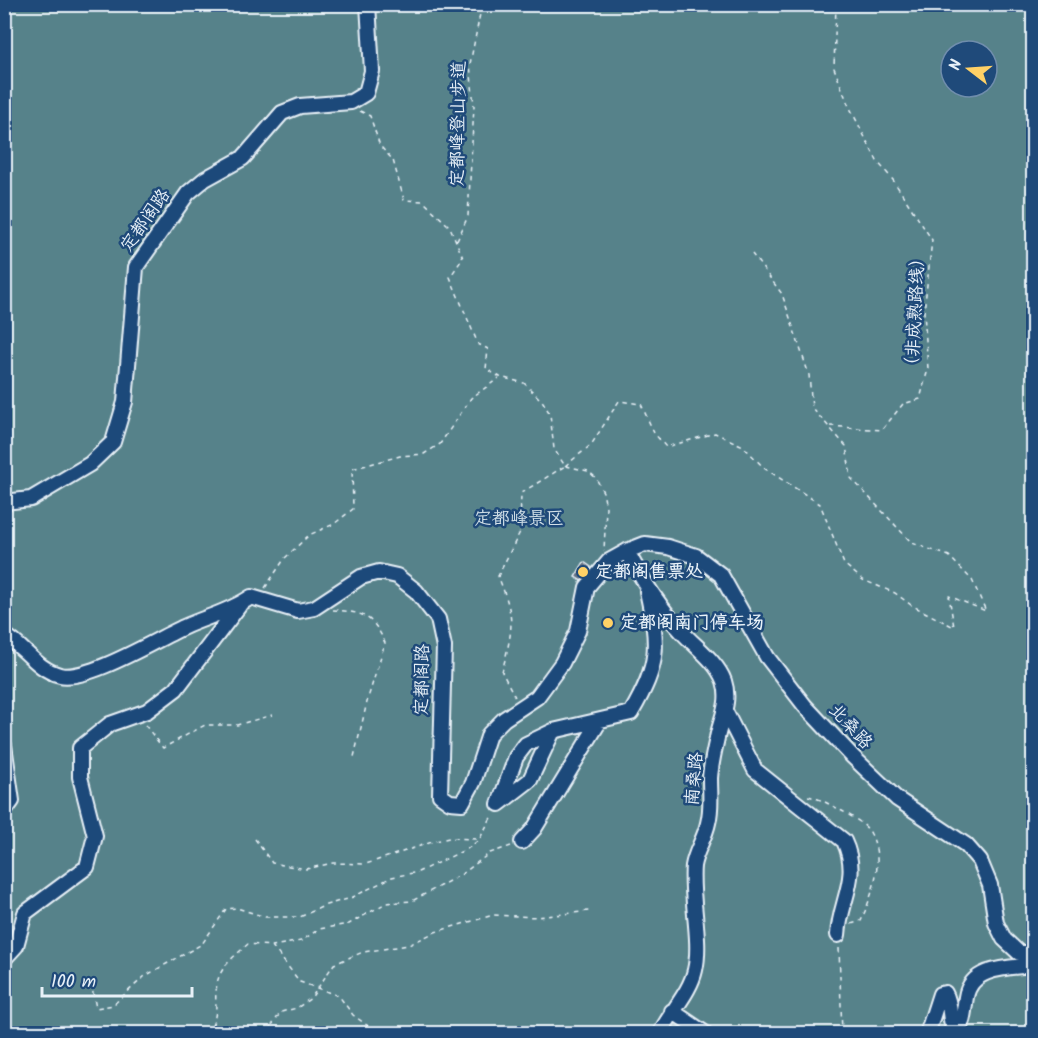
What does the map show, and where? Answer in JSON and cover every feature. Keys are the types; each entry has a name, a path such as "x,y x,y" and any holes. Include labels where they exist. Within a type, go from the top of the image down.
{"street":[{"name":"定都阁路","path":"4,502 31,499 90,464 113,442 125,402 136,267 188,193 206,179 243,158 282,113 300,106 351,102 366,93 372,71 369,4"},
{"name":"北桑路","path":"627,551 645,544 668,547 696,556 721,575 766,657 805,706 897,799 966,845 980,861 990,885 996,923 1004,939 1019,953 1034,953"},
{"name":"定都阁路","path":"314,608 361,577 379,572 397,576 416,591 438,619 444,647 440,795 450,802 462,803 473,783 489,734 504,719 537,697 562,663 578,631 587,587 609,561 627,551"},
{"name":"南桑路","path":"627,551 646,589 684,634 712,662 723,678 729,697 717,738 710,778 712,804 708,825 694,863 692,899 697,948 696,969 691,983 660,1034"},
{"path":"500,804 516,757 526,744 553,731 631,713 654,668 657,636 646,589"},
{"path":"4,959 16,945 25,913 87,867 95,836 80,777 80,748 110,724 147,711 176,689 239,606 251,597 298,611 314,608"},
{"path":"4,634 20,643 40,666 60,676 79,675 127,656 219,611 239,606"},
{"path":"725,711 755,770 844,841 849,853 852,879 839,920 838,935"},
{"path":"522,842 534,829 599,722"},
{"path":"500,804 530,780 553,731"},
{"path":"4,745 12,801 4,813"},
{"path":"927,1034 940,994 945,993 949,1000 951,1024 954,1030 958,1030 967,990 976,978 985,972 1034,965"},
{"path":"672,1011 706,1034"}],"path":[{"name":"定都峰登山步道","path":"456,242 468,216 474,106 470,64 482,4"},
{"name":"（非成熟路线）","path":"829,426 882,430 903,404 920,399 928,369 924,312 932,240 893,180 877,161 848,104 834,68 836,4"},
{"path":"357,110 370,116 380,146 393,160 404,200 423,201 450,227 463,258 450,277 478,344 488,349 486,369 500,377 524,382 543,402 550,414 554,449 565,466 588,471 596,478 603,492 606,507 603,548 609,561"},
{"path":"520,708 502,672 511,634 511,609 498,576 520,532 521,493 565,466 591,444 619,401 641,405 654,433 666,447 715,433 743,446 764,468 820,504 844,564 863,580 895,593 910,605 954,627 948,596 986,611 972,580 949,556 912,543 851,478 846,446 812,408 809,375 782,294 752,254"},
{"path":"257,598 285,558 309,536 334,524 352,509 352,469 400,456 424,454 440,444 471,398 500,377"},
{"path":"314,608 363,613 379,629 385,643 368,698 354,757"},
{"path":"136,715 163,748 205,725 237,725 272,715"},
{"path":"91,983 96,1008 113,1005 145,976 202,944 226,909 237,908 265,917 300,917 326,905 351,898 392,877 418,872 467,849 478,840 500,804"},
{"path":"255,839 272,863 306,869 333,863 366,864 449,838 478,840"},
{"path":"208,1034 217,1018 217,981 227,963 248,944 272,946 301,940 319,929 349,924 386,903 412,901 462,874 490,853 522,842"},
{"path":"266,1034 281,1012 297,1008 311,998 334,964 363,952 409,945 435,932 493,915 538,918 589,910"},
{"path":"838,935 842,1034"},
{"path":"272,946 300,982 339,996 353,1015 379,1034"}],"green space":[{"name":"定都峰景区","path":"5,5 1033,5 1033,1033 5,1034"}],"building":[{"name":"定都阁售票处","path":"584,562 591,567 583,582 575,577"}],"place":[{"name":"定都阁售票处","path":"583,572"},
{"name":"定都阁南门停车场","path":"608,623"}]}
